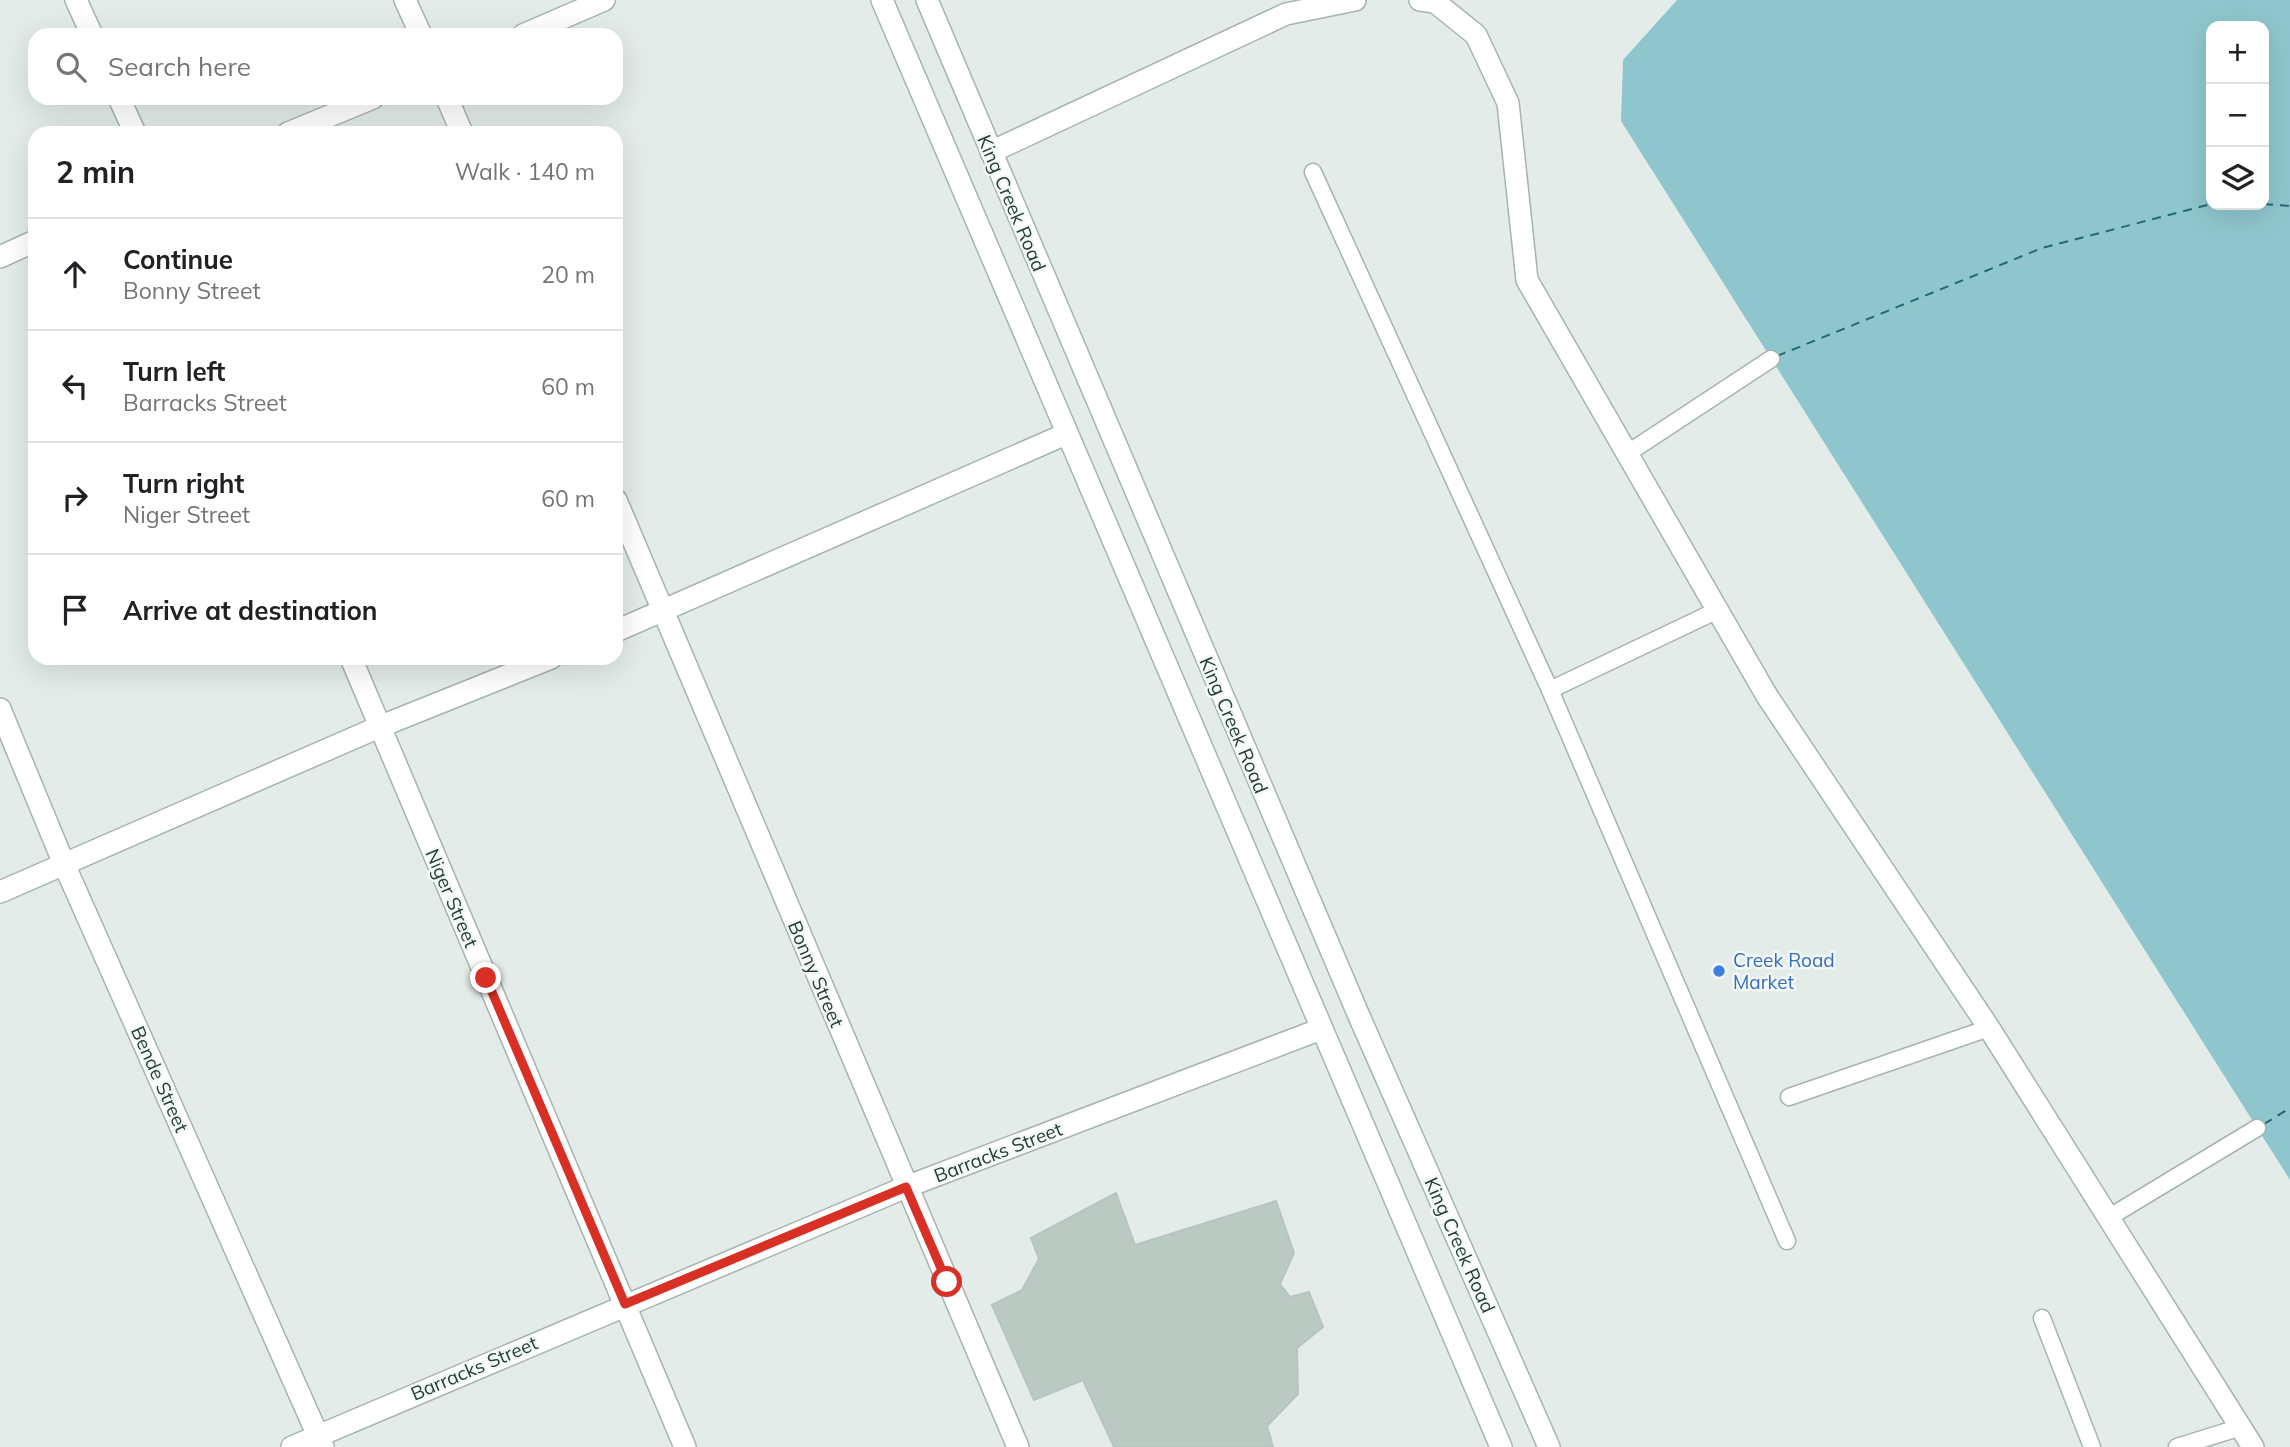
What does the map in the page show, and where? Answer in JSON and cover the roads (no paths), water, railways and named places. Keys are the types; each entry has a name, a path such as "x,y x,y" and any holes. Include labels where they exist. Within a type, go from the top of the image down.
{"street":[{"path":"76,0 89,28"},
{"path":"405,0 418,28"},
{"path":"539,28 604,0"},
{"name":"King Creek Road","path":"882,0 1501,1447"},
{"name":"King Creek Road","path":"927,0 1359,1016 1549,1447"},
{"path":"990,152 1279,7 1355,0"},
{"path":"1420,0 1435,2 1476,35 1508,103 1527,280 1767,696 1989,1028 2253,1447"},
{"path":"122,105 132,126"},
{"path":"305,126 356,105"},
{"path":"450,105 459,126"},
{"path":"0,257 28,244"},
{"path":"623,628 1066,434"},
{"name":"Bonny Street","path":"623,517 1018,1447"},
{"name":"Niger Street","path":"354,665 685,1447"},
{"path":"0,892 379,727 534,665"},
{"name":"Bende Street","path":"0,709 64,864 321,1441"},
{"name":"Barracks Street","path":"292,1447 321,1441 625,1304 906,1187 1321,1029"}],"lane":[{"path":"1313,172 1550,690 1787,1241"},
{"path":"1628,453 1771,359"},
{"path":"1550,690 1718,610"},
{"path":"1789,1097 1989,1028"},
{"path":"2108,1218 2257,1128"},
{"path":"2042,1318 2092,1447"},
{"path":"2177,1447 2241,1427"}],"water":[{"path":"1677,0 2290,0 2290,1180 1621,121 1623,60"}],"place":[{"name":"Creek Road Market","path":"1719,971"}]}
